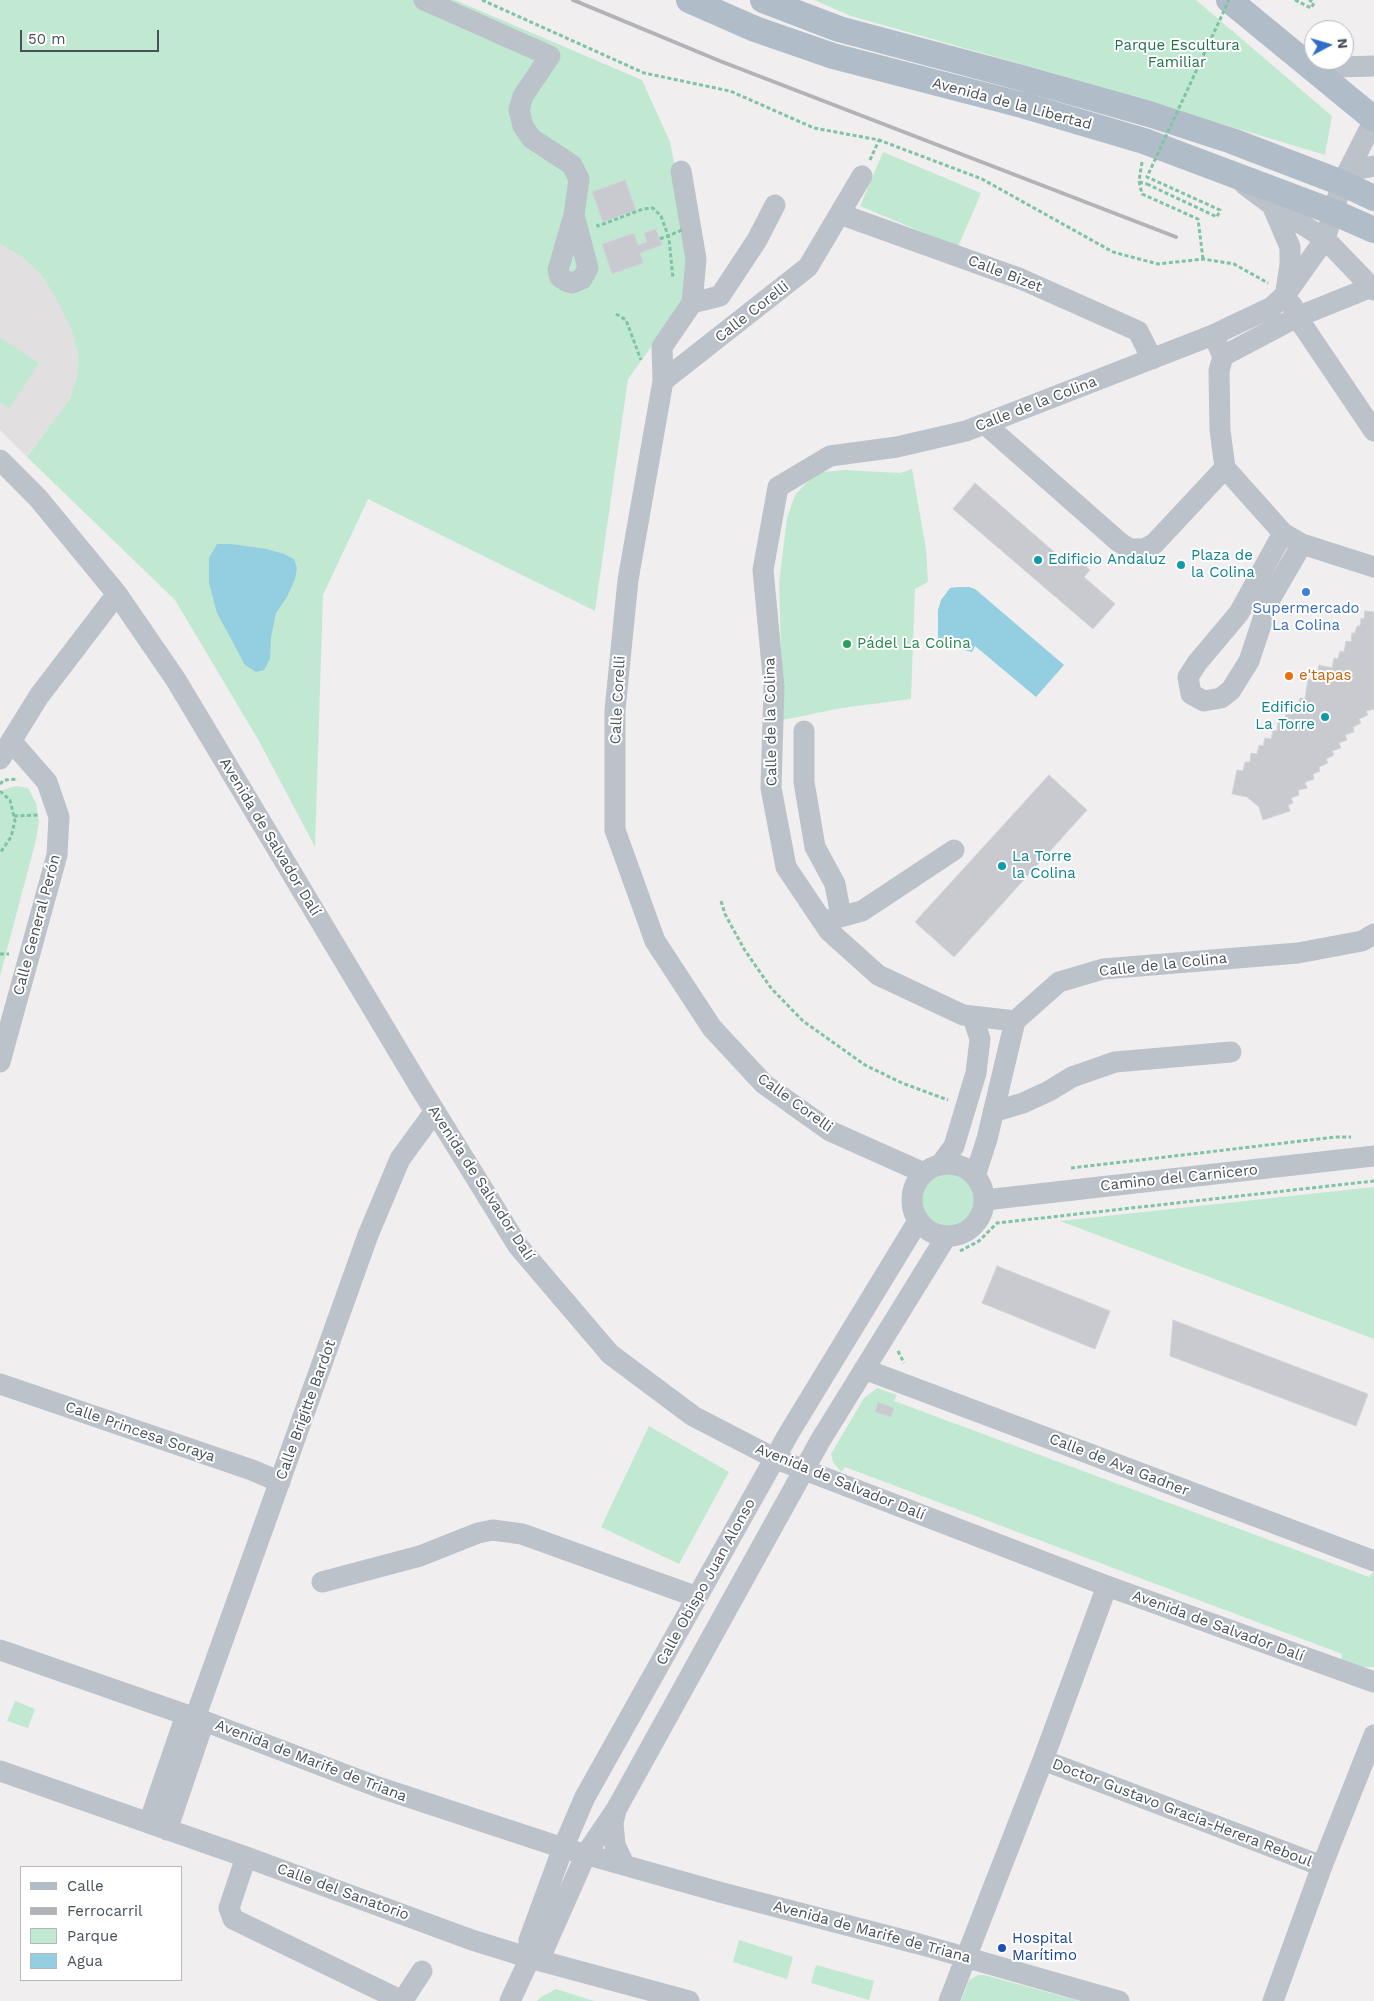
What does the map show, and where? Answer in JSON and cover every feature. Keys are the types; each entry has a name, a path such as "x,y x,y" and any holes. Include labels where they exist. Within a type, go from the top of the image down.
{"main road":[{"name":"Avenida de la Libertad","path":"689,0 755,29 833,56 1022,105 1144,141 1333,212 1374,230"},
{"name":"Avenida de la Libertad","path":"763,0 839,30 1022,78 1149,114 1345,177 1374,198"},
{"path":"1229,0 1374,120"}],"street":[{"path":"424,0 550,56 523,96 519,110 523,126 531,138 572,165 579,179 574,215"},
{"path":"1300,58 1340,67 1374,66"},
{"name":"Calle de la Colina","path":"1374,120 1345,177 1325,239 1286,294 1272,307 1152,359 966,431 897,447 830,456 778,487 763,570 774,687 771,788 786,867 832,919 829,931 878,975 963,1015 1015,1021 1059,982 1103,969 1298,953 1362,941 1374,934"},
{"path":"1345,177 1374,166"},
{"path":"663,381 662,347 692,303 696,259 681,171"},
{"path":"1223,356 1297,317 1373,288 1325,239 1272,205 1228,172"},
{"name":"Calle Corelli","path":"862,176 808,267 663,381 628,580 615,710 615,830 655,941 712,1028 764,1084 830,1131 933,1168"},
{"path":"692,303 720,296 757,240 775,205"},
{"path":"1272,205 1290,247 1286,294 1297,317 1374,431"},
{"name":"Calle Bizet","path":"840,214 1021,279 1138,332 1152,359"},
{"path":"1213,334 1223,356 1219,372 1220,430 1226,468 1283,533 1302,544 1374,567"},
{"path":"985,424 1130,549 1144,549 1154,544 1226,468"},
{"name":"Avenida de Salvador Dalí","path":"0,460 38,498 117,594 176,680 518,1246 610,1354 694,1416 776,1459 1107,1586 1374,1682"},
{"path":"1283,533 1239,613 1196,663 1188,677 1191,694 1204,701 1221,698 1231,690 1249,661 1269,601 1302,544"},
{"path":"6,750 39,696 117,594"},
{"path":"804,731 804,782 815,846 835,884 832,919 862,911 954,850"},
{"name":"Calle General Perón","path":"0,1062 57,855 58,817 47,782 6,750"},
{"path":"933,1168 954,1164 966,1168 980,1183 984,1200 983,1212 973,1227 958,1236 952,1244 926,1229 918,1221 912,1201 917,1181 933,1168 954,1146 968,1105 976,1073 980,1039 973,1017"},
{"path":"975,1176 987,1139 1015,1021"},
{"path":"993,1112 1023,1103 1049,1091 1072,1077 1115,1062 1231,1052"},
{"name":"Calle Brigitte Bardot","path":"158,1827 195,1718 372,1227 400,1160 435,1111"},
{"name":"Camino del Carnicero","path":"984,1200 1374,1156"},
{"name":"Calle Obispo Juan Alonso","path":"510,2001 530,1958 529,1940 563,1848 585,1797 790,1432 918,1221"},
{"name":"Calle Obispo Juan Alonso","path":"530,1958 544,1949 586,1854 616,1808 804,1470 864,1369 952,1244"},
{"name":"Calle de Ava Gadner","path":"864,1369 1374,1561"},
{"name":"Calle Princesa Soraya","path":"0,1384 252,1470 280,1482"},
{"path":"322,1582 420,1556 478,1533 493,1530 522,1534 697,1597"},
{"name":"Doctor Gustavo Gracia-Herera Reboul","path":"948,2001 1043,1760 1107,1586"},
{"name":"Avenida de Marife de Triana","path":"0,1650 195,1718 378,1787 563,1848 966,1957 1119,2001"},
{"path":"1273,2001 1322,1866 1374,1735"},
{"name":"Doctor Gustavo Gracia-Herera Reboul","path":"1043,1760 1322,1866"},
{"name":"Calle del Sanatorio","path":"6,1778 246,1857 472,1940 530,1958 689,2001"},
{"path":"616,1808 614,1823 615,1845 624,1864"},
{"path":"246,1857 230,1908 233,1919 396,1998 405,1997 422,1971"}],"path":[{"path":"482,0 644,73 730,91 814,128 879,140 982,179 1113,252 1158,264 1202,259 1234,264 1286,294"},
{"path":"1139,181 1217,217 1220,210 1147,177 1229,0"},
{"path":"1295,0 1311,8 1314,3 1309,0"},
{"path":"1144,141 1139,181 1142,194 1198,219 1202,259"},
{"path":"574,215 583,219 594,216 598,226 643,209 653,208 661,216 670,238 673,286"},
{"path":"660,239 682,230"},
{"path":"616,314 626,320 642,361"},
{"path":"0,784 4,780 24,780"},
{"path":"0,790 10,800 15,821 11,837 0,852"},
{"path":"14,816 45,815"},
{"path":"721,900 725,914 744,949 771,988 803,1021 865,1065 932,1096 968,1105"},
{"path":"0,954 12,954"},
{"path":"1070,1168 1336,1137 1352,1137"},
{"path":"952,1244 964,1250 979,1241 997,1223 1374,1181"},
{"path":"902,1344 898,1352 905,1364"}],"shaded area":[{"path":"0,244 22,257 41,275 73,330 78,353 77,378 69,400 27,457 0,430"}],"green space":[{"path":"0,0 455,0 642,80 670,142 691,246 689,294 628,379 595,611 368,499 323,595 315,847 259,741 175,600 27,457 69,400 77,378 78,353 72,330 41,275 22,257 0,244"},
{"name":"Parque Escultura Familiar","path":"814,0 1196,0 1332,116 1325,155 1056,74 851,16"},
{"path":"883,152 981,193 958,247 860,206"},
{"path":"0,337 39,363 9,408 0,402"},
{"name":"Pádel La Colina","path":"912,469 926,549 928,582 915,589 911,699 841,708 783,720 779,583 787,518 795,495 809,480 823,472 844,470 900,473"},
{"path":"16,786 28,788 36,803 39,822 35,844 0,976 0,794 3,790"},
{"path":"947,1173 957,1175 966,1181 972,1190 974,1200 972,1210 966,1219 957,1225 947,1227 937,1225 928,1219 922,1210 920,1200 922,1190 928,1181 937,1175"},
{"path":"1374,1187 1374,1339 1060,1221"},
{"path":"877,1388 897,1395 894,1401 1369,1577 1374,1571 1374,1667 1341,1662 1342,1654 845,1467 841,1472 833,1462 831,1454 864,1398"},
{"path":"649,1426 729,1472 679,1564 601,1527"},
{"path":"15,1701 35,1709 28,1728 7,1721"},
{"path":"739,1940 793,1957 787,1979 733,1962"},
{"path":"816,1965 874,1981 869,2000 811,1983"},
{"path":"978,1975 1080,2001 961,2001 969,1980"},
{"path":"556,1989 594,2001 537,2001"}],"water":[{"path":"217,544 267,549 294,559 297,568 295,579 287,597 276,613 271,637 270,659 264,670 256,672 245,665 217,613 209,583 209,558"},
{"path":"950,588 975,589 1064,665 1036,697 975,646 972,652 938,644 938,610 941,600"}],"building":[{"path":"625,180 636,210 603,222 592,192"},
{"path":"656,229 662,245 640,253 643,263 612,274 602,244 634,233 638,245 647,242 644,233"},
{"name":"Edificio Andaluz","path":"975,483 1068,564 1074,556 1090,570 1084,577 1115,604 1093,629 953,509"},
{"name":"Edificio La Torre","path":"1365,611 1374,612 1374,709 1366,711 1368,715 1359,719 1361,723 1353,727 1354,732 1345,735 1347,740 1339,743 1341,748 1332,751 1334,755 1326,759 1328,763 1319,767 1320,771 1313,774 1314,779 1305,782 1307,788 1298,790 1299,795 1291,798 1293,803 1288,805 1290,811 1263,820 1259,807 1247,797 1232,794 1237,770 1243,771 1245,762 1250,762 1251,753 1257,754 1259,745 1263,746 1265,738 1271,739 1273,730 1277,731 1278,722 1285,723 1286,714 1291,715 1293,706 1298,707 1300,698 1305,699 1308,679 1316,680 1319,665 1332,668 1334,658 1338,659 1340,651 1344,652 1346,641 1351,642 1352,633 1355,633 1357,626 1360,626 1361,618 1364,619"},
{"name":"La Torre la Colina","path":"1049,775 1087,810 954,957 915,922"},
{"path":"997,1266 1110,1311 1095,1349 982,1303"},
{"path":"1173,1320 1368,1394 1356,1426 1170,1356"},
{"path":"878,1402 894,1408 891,1417 875,1412"}],"railway":[{"path":"573,0 720,61 1176,237"}],"place":[{"name":"Edificio Andaluz","path":"1038,560"},
{"name":"Plaza de la Colina","path":"1181,565"},
{"name":"Supermercado La Colina","path":"1306,592"},
{"name":"Pádel La Colina","path":"847,644"},
{"name":"e'tapas","path":"1289,676"},
{"name":"Edificio La Torre","path":"1325,717"},
{"name":"La Torre la Colina","path":"1002,866"},
{"name":"Hospital Marítimo","path":"1002,1948"}]}
